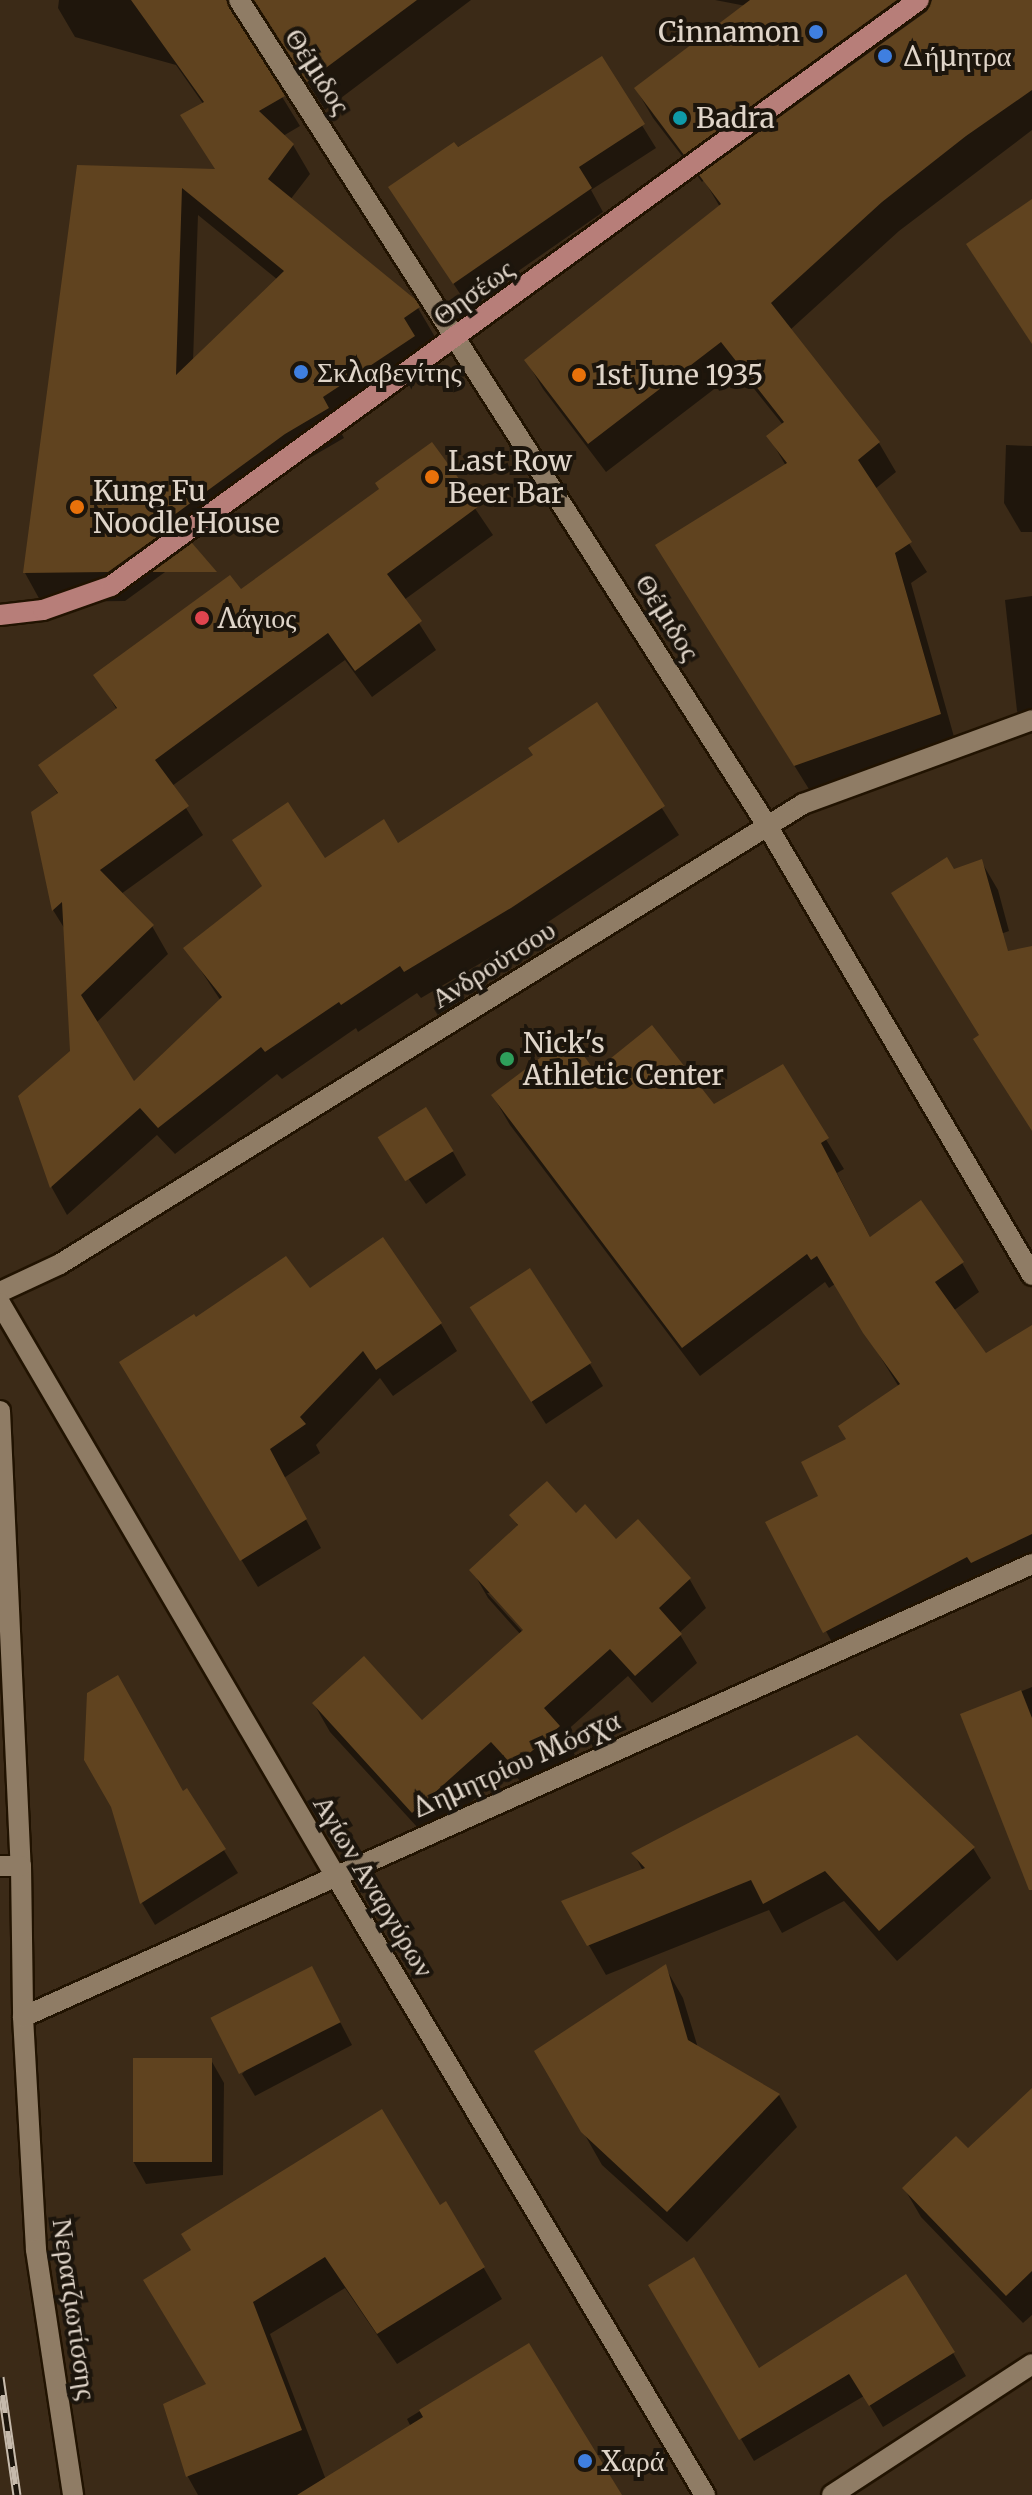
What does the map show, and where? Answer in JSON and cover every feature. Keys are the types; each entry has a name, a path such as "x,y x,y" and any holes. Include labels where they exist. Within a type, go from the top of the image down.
{"main road":[{"name":"Θησέως","path":"0,615 43,610 111,586 919,0"}],"street":[{"name":"Θέμιδος","path":"239,0 768,827 1032,1275"},
{"name":"Ανδρούτσου","path":"0,1292 60,1264 803,804 1032,720"},
{"name":"Αγίων Αναργύρων","path":"0,1303 335,1875 705,2495"},
{"name":"Νερατζιωτίσσης","path":"0,1411 10,1866 23,2017 36,2250 73,2495"},
{"name":"Δημητρίου Μόσχα","path":"23,2017 1032,1564"},
{"path":"832,2495 1032,2364"}],"building":[{"path":"131,0 226,0 285,96 259,111 294,144 268,179 416,300 420,307 404,318 415,336 323,397 329,408 285,434 170,518 175,524 108,572 23,573 77,165 215,169 180,115 204,102","holes":["182,188 284,271 176,375"]},
{"path":"254,0 417,0 307,82"},
{"path":"750,0 897,0 684,155 634,88"},
{"path":"932,0 1032,0 1032,90 966,136 882,202 771,303 880,442 858,460 912,542 895,553 941,714 794,766 655,545 787,463 766,436 784,422 721,342 588,444 524,360 721,204 699,175 927,11"},
{"path":"602,56 645,124 579,167 592,188 453,284 388,187 454,142 458,147"},
{"path":"1032,199 1032,344 966,244"},
{"path":"432,442 479,506 387,574 422,621 355,671 328,633 155,760 189,806 100,870 154,925 81,995 134,1081 222,997 183,948 262,886 232,840 288,802 325,858 384,819 398,843 533,755 528,748 597,702 665,806 511,908 404,972 400,966 341,1005 339,1002 265,1052 261,1047 158,1128 140,1108 50,1188 18,1096 70,1051 62,902 52,911 31,812 58,793 38,765 117,708 93,675 230,575 241,589 379,489 375,483"},
{"path":"192,543 217,572 152,572"},
{"path":"947,857 954,869 982,859 1008,951 1032,946 1032,1131 973,1039 979,1035 891,893"},
{"path":"652,1025 714,1104 783,1064 829,1138 821,1143 870,1237 921,1200 964,1262 935,1282 986,1353 1032,1325 1032,1534 971,1563 967,1557 823,1633 765,1522 818,1496 801,1462 846,1439 838,1426 900,1384 863,1333 817,1256 811,1260 807,1254 682,1348 491,1095 569,1036 595,1071"},
{"path":"426,1107 454,1151 405,1181 378,1137"},
{"path":"383,1237 442,1323 376,1370 363,1351 300,1417 306,1424 270,1449 307,1519 240,1561 119,1362 194,1314 196,1317 286,1256 310,1288"},
{"path":"530,1268 592,1363 531,1402 470,1307"},
{"path":"547,1481 576,1513 585,1504 616,1539 638,1519 691,1578 659,1608 682,1634 635,1676 610,1649 544,1708 560,1726 514,1767 491,1742 412,1813 312,1703 364,1656 422,1720 523,1630 469,1570 518,1525 509,1515"},
{"path":"118,1675 183,1791 187,1788 226,1849 140,1904 111,1807 84,1760 87,1693"},
{"path":"1021,1690 1032,1718 1032,1890 1029,1890 960,1714"},
{"path":"857,1735 975,1847 879,1931 825,1871 763,1904 751,1880 587,1946 561,1901 645,1868 631,1853"},
{"path":"666,1964 688,2040 780,2094 667,2212 581,2132 534,2051"},
{"path":"312,1966 341,2022 239,2074 210,2018"},
{"path":"133,2058 212,2058 212,2162 133,2162"},
{"path":"1032,2088 1032,2271 1006,2296 902,2188 956,2136 968,2148"},
{"path":"382,2109 440,2205 446,2201 485,2267 377,2334 325,2257 253,2302 302,2430 186,2477 163,2404 206,2384 143,2280 191,2250 181,2234"},
{"path":"694,2257 759,2368 906,2274 955,2352 869,2406 849,2374 739,2440 648,2285"},
{"path":"529,2343 622,2495 297,2495 423,2417 419,2410"}],"railway":[{"path":"0,2377 17,2495"}],"place":[{"name":"Cinnamon","path":"816,32"},
{"name":"Δήμητρα","path":"885,56"},
{"name":"Badra","path":"680,118"},
{"name":"Σκλαβενίτης","path":"301,372"},
{"name":"1st June 1935","path":"579,375"},
{"name":"Last Row Beer Bar","path":"432,477"},
{"name":"Kung Fu Noodle House","path":"77,507"},
{"name":"Λάγιος","path":"202,618"},
{"name":"Nick's Athletic Center","path":"507,1059"},
{"name":"Χαρά","path":"585,2461"}]}
